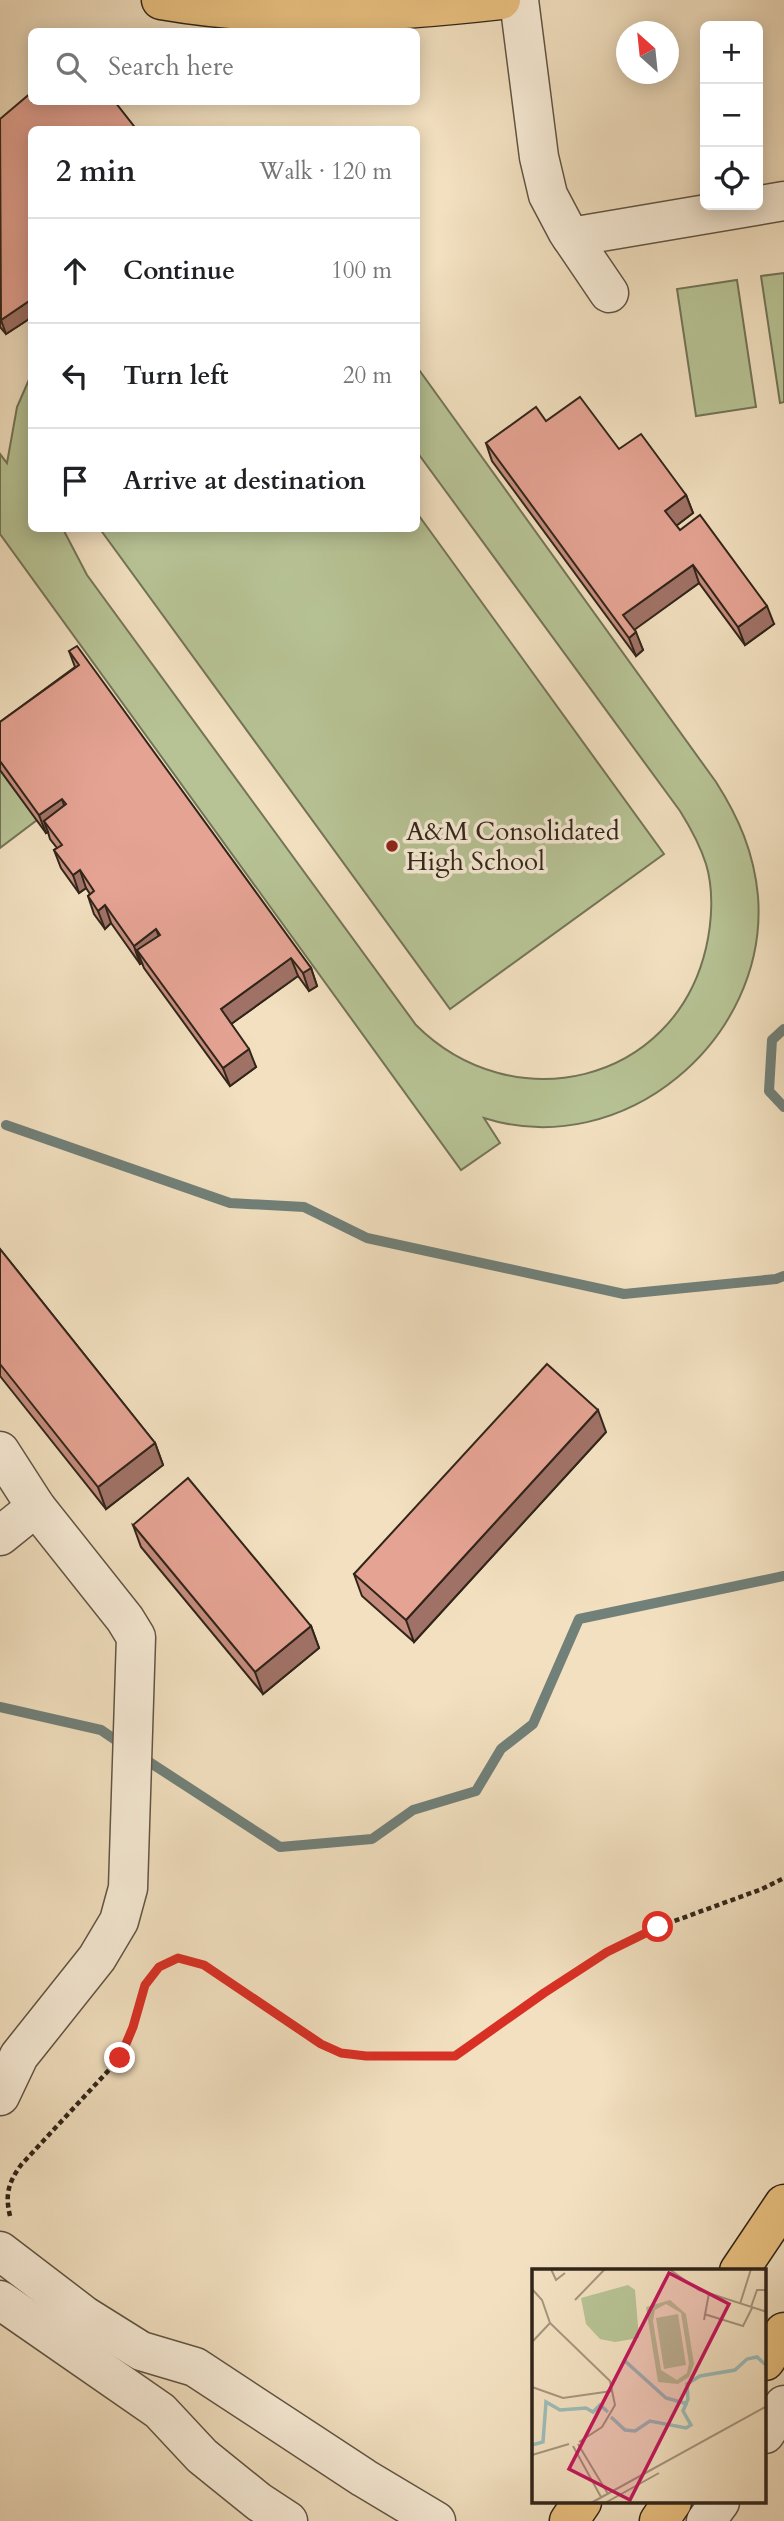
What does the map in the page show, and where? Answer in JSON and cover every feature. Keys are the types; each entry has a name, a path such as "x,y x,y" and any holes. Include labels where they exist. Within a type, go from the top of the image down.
{"main road":[{"path":"161,0 248,12 300,14 400,10 501,0"},
{"path":"740,2269 784,2204"},
{"path":"766,2359 784,2332"},
{"path":"569,2521 581,2504"},
{"path":"659,2521 671,2504"}],"street":[{"path":"519,0 543,174 555,209 609,293"},
{"path":"571,237 784,201"},
{"path":"0,1451 36,1507 125,1619 136,1637 128,1888 119,1921 97,1958 10,2062 0,2096"},
{"path":"0,1536 36,1507"},
{"path":"7,2238 85,2316 141,2351 195,2367 436,2521"},
{"path":"0,2300 160,2411 202,2456 259,2502 288,2521"},
{"path":"766,2432 784,2405"},
{"path":"706,2521 719,2504"}],"path":[{"path":"7,2238 10,2181 21,2165 120,2058 133,2027 145,1985 159,1967 178,1958 204,1965 321,2044 341,2053 407,2057 455,2056 607,1952 658,1927 762,1889 784,1878"}],"green space":[{"path":"784,273 784,402 780,403 761,276"},
{"path":"737,280 756,407 696,416 677,289"},
{"path":"420,371 716,782 744,836 753,865 758,896 755,949 739,998 713,1041 677,1078 635,1105 587,1122 536,1127 484,1118 500,1143 461,1170 0,534 0,454 7,463 17,407 28,382 28,532 65,532 87,575 416,1025 455,1055 497,1073 542,1079 585,1074 625,1058 661,1031 688,995 706,948 710,928 709,874 701,850 680,811 420,456"},
{"path":"420,517 664,854 450,1009 102,532 420,532"},
{"path":"0,770 37,820 0,848"}],"building":[{"path":"28,95 28,105 117,105 134,126 28,126 28,302 1,320 0,119"},
{"path":"580,397 619,449 641,434 686,495 665,511 680,530 700,515 767,606 738,627 693,565 623,615 636,632 629,638 486,443 536,407 546,421"},
{"path":"77,646 311,968 303,973 291,958 221,1009 249,1049 223,1068 137,950 160,935 156,929 134,946 105,905 98,911 88,896 94,891 80,870 73,875 54,850 62,845 44,821 66,804 62,799 39,815 0,761 0,722 79,665 69,651"},
{"path":"0,1249 155,1443 98,1487 0,1364"},
{"path":"547,1364 598,1410 406,1620 354,1574"},
{"path":"188,1478 311,1626 255,1672 133,1525"}],"waterway":[{"path":"784,1029 772,1040 769,1091 784,1107"},
{"path":"6,1125 230,1203 304,1207 367,1238 624,1294 784,1276"},
{"path":"140,1756 280,1847 372,1839 413,1810 476,1791 501,1749 533,1724 579,1619 784,1576"},
{"path":"0,1707 101,1730 123,1745"}],"place":[{"name":"A&M Consolidated High School","path":"392,846"}],"route":[{"path":"120,2058 133,2027 145,1985 159,1967 178,1958 204,1965 321,2044 341,2053 421,2058 455,2056 607,1952 658,1927"}]}
